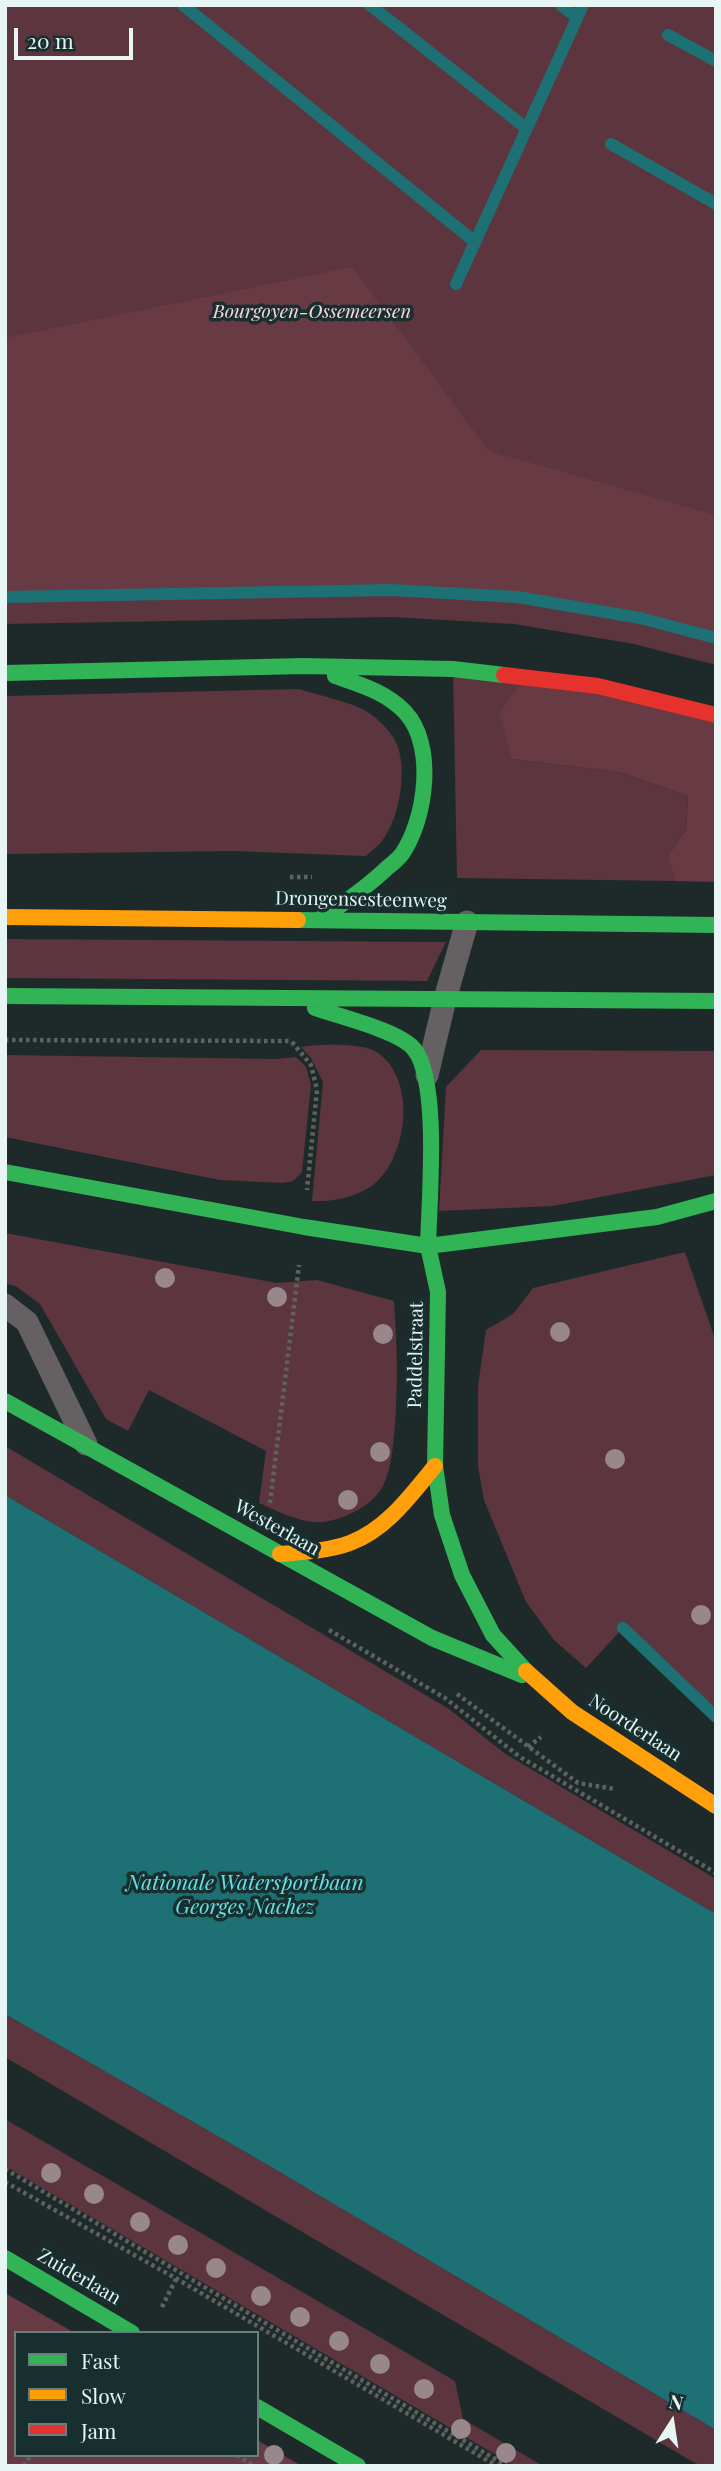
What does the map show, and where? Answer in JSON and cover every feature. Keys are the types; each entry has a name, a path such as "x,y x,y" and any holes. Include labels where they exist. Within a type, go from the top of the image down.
{"main road":[{"path":"303,666 377,690 406,713 420,737 425,765 417,822 402,854 363,891 319,920"},
{"path":"5,673 303,666 453,669 598,686 716,715"},
{"name":"Drongensesteenweg","path":"5,917 716,925"},
{"path":"5,996 716,1001"},
{"path":"286,998 390,1035 414,1049 426,1078"},
{"name":"Paddelstraat","path":"426,1078 429,1153 428,1246 438,1293 435,1466 442,1515 462,1575 493,1635 535,1681"},
{"path":"5,1172 304,1227 428,1246 657,1217 716,1201"},
{"name":"Westerlaan","path":"5,1401 432,1638 535,1681"},
{"path":"273,1550 336,1547 366,1536 393,1516 435,1466"},
{"name":"Noorderlaan","path":"535,1681 572,1712 716,1806"},
{"name":"Zuiderlaan","path":"5,2259 129,2331"},
{"path":"259,2408 358,2466"}],"lane":[{"path":"426,1078 467,922"},
{"path":"5,1305 27,1322 87,1447"}],"path":[{"path":"5,1040 291,1041 311,1065 317,1090 304,1227 279,1416 273,1550"},
{"path":"327,1629 445,1698 520,1757 716,1873"},
{"path":"5,2169 508,2466"},
{"path":"5,2182 497,2466"},
{"path":"160,2311 180,2272"}],"green space":[{"name":"Bourgoyen-Ossemeersen","path":"5,5 716,5 716,665 634,644 514,624 391,617 5,624"},
{"path":"352,267 489,451 716,515 716,638 640,618 517,597 391,590 5,597 5,338"},
{"path":"453,669 527,676 513,759 620,772 688,796 686,830 668,856 675,881 457,878"},
{"path":"527,676 716,715 716,882 675,881 668,856 686,830 688,796 620,772 512,759 499,712"},
{"path":"299,689 366,711 385,727 398,747 402,770 397,809 388,832 366,856 232,851 5,854 5,696"},
{"path":"5,939 446,942 427,981 5,978"},
{"path":"339,1045 368,1048 389,1063 398,1079 403,1118 394,1156 385,1173 373,1185 352,1196 312,1201 323,1082 311,1058 301,1047"},
{"path":"481,1050 716,1051 716,1175 553,1206 439,1211 446,1087"},
{"path":"5,1055 275,1059 296,1057 306,1067 311,1085 302,1172 293,1181 283,1183 220,1180 5,1137"},
{"path":"5,1233 277,1283 317,1280 394,1301 397,1362 395,1424 392,1456 378,1494 353,1513 343,1517 323,1522 299,1519 259,1503 266,1451 149,1390 128,1431 106,1419 40,1304 17,1287 5,1283"},
{"path":"685,1252 716,1342 716,1717 623,1628 586,1668 554,1640 526,1602 484,1500 478,1466 478,1386 486,1330 513,1314 533,1288"},
{"path":"5,1446 449,1709 504,1753 716,1879 716,1914 5,1495"},
{"path":"5,2014 261,2161 716,2430 716,2466 700,2466 5,2057"},
{"path":"5,2119 455,2381 463,2419 543,2466 515,2466 5,2166"},
{"path":"5,2293 72,2331 14,2331 14,2457 259,2457 259,2441 302,2466 5,2466"}],"water":[{"name":"Nationale Watersportbaan Georges Nachez","path":"5,1495 716,1914 716,2430 261,2161 5,2014"}],"waterway":[{"path":"183,5 475,242"},
{"path":"370,5 526,128"},
{"path":"561,5 577,18"},
{"path":"456,284 583,5"},
{"path":"668,35 716,61"},
{"path":"611,144 716,204"},
{"path":"5,597 391,590 517,597 640,618 716,638"},
{"path":"623,1628 716,1717"}],"traffic: fast":[{"path":"5,673 303,666 453,669 504,675"},
{"path":"319,920 363,889 402,854 417,822 424,782 421,743 415,726 405,712 381,694 335,676"},
{"path":"298,920 716,925"},
{"path":"5,996 716,1001"},
{"path":"315,1008 396,1036 414,1049 422,1065 427,1087 431,1143 428,1246"},
{"path":"5,1172 304,1227 428,1246 657,1217 716,1201"},
{"path":"428,1246 438,1292 435,1466 442,1515 462,1575 493,1635 526,1671"},
{"path":"5,1401 432,1638 522,1675"},
{"path":"5,2258 129,2331"},
{"path":"259,2408 358,2466"}],"traffic: slow":[{"path":"5,917 298,920"},
{"path":"280,1554 333,1548 363,1537 387,1520 435,1466"},
{"path":"526,1671 572,1712 716,1806"}],"traffic: jam":[{"path":"504,675 598,686 716,715"}]}
